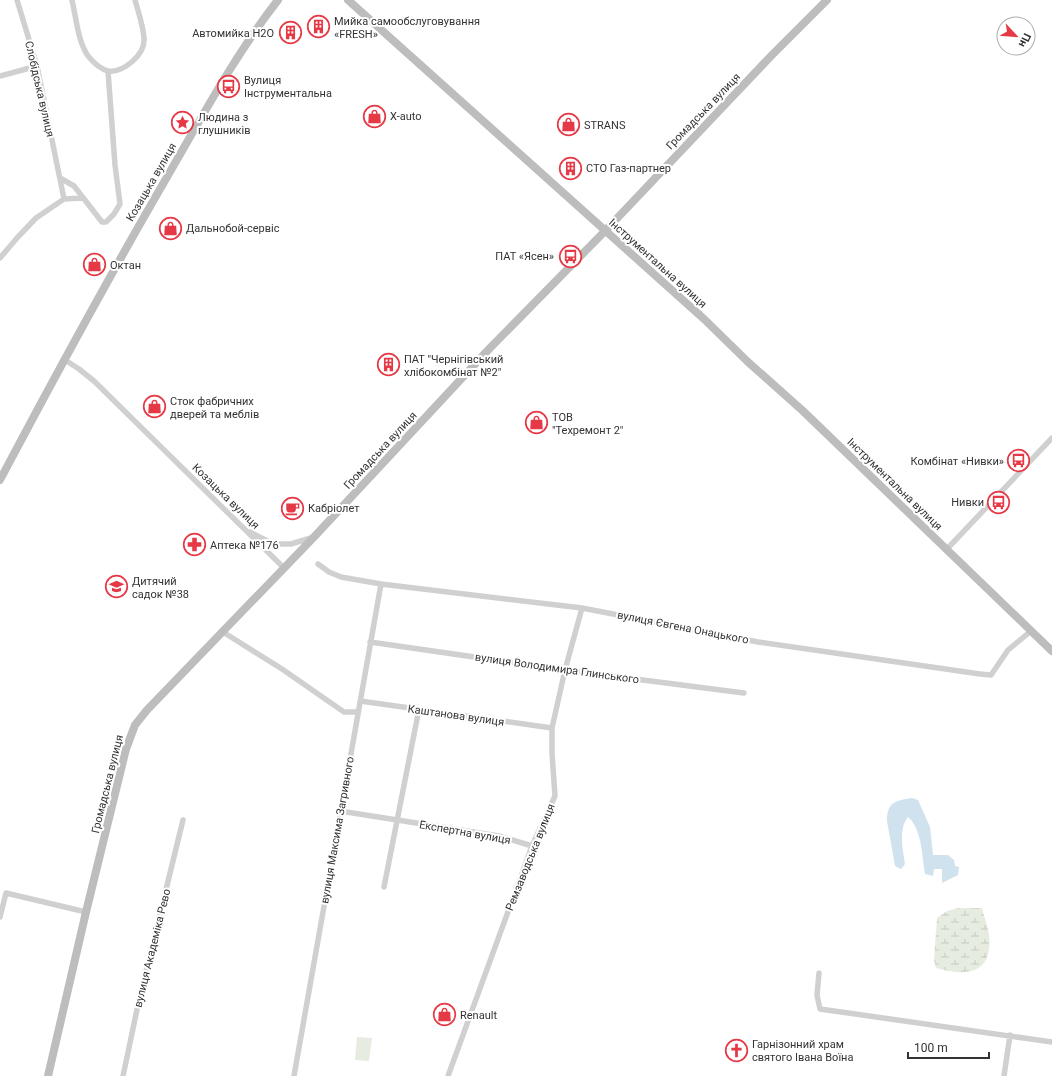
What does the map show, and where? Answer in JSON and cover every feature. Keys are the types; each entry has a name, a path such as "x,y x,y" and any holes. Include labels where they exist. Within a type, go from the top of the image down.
{"street":[{"name":"Слобідська вулиця","path":"17,0 37,66 64,199"},
{"path":"72,0 83,48 95,64 108,71 122,69 130,64 140,53 143,47 144,39 135,0"},
{"name":"Козацька вулиця","path":"0,480 135,234 209,104 238,57 278,0"},
{"name":"Інструментальна вулиця","path":"348,0 704,319 748,362 803,411 1052,651"},
{"name":"Громадська вулиця","path":"48,1076 126,749 135,725 147,710 314,537 477,362 606,230 761,66 827,0"},
{"path":"0,76 37,66"},
{"path":"60,178 74,186 102,222 106,222 114,214 120,204 115,165 108,71"},
{"path":"0,258 36,218 64,199 83,198"},
{"name":"Козацька вулиця","path":"65,360 94,381 284,568"},
{"path":"947,549 1051,441"},
{"path":"243,528 273,544 291,544 314,537"},
{"name":"вулиця Євгена Онацького","path":"318,564 329,572 341,577 381,584 582,608 758,642 991,675 1008,650 1031,631"},
{"name":"вулиця Максима Загривного","path":"294,1076 381,584"},
{"name":"Ремзаводська вулиця","path":"448,1076 532,846 555,796 552,728 565,670 582,608"},
{"path":"223,632 282,669 344,712 358,712"},
{"name":"вулиця Володимира Глинського","path":"370,642 565,670 744,693"},
{"name":"Каштанова вулиця","path":"360,701 552,728"},
{"path":"384,887 419,709"},
{"name":"Експертна вулиця","path":"340,811 500,836 532,846"},
{"name":"вулиця Академіка Рево","path":"123,1076 139,1000 184,820"},
{"path":"0,917 6,892 86,912"},
{"path":"819,973 817,995 820,1009 1052,1042"},
{"path":"1004,1076 1010,1035"}],"green space":[{"path":"958,908 982,908 989,935 987,958 976,970 967,972 947,971 936,968 934,960 937,918 947,911"},
{"path":"357,1037 372,1038 369,1061 355,1060"}],"water":[{"path":"912,798 918,800 930,827 933,855 948,855 954,860 955,866 959,867 958,875 942,883 942,869 934,869 933,876 925,874 919,835 913,822 908,817 902,833 902,846 905,864 901,869 895,866 887,815 890,806 901,800"}],"place":[{"name":"Мийка самообслуговування «FRESH»","path":"318,27"},
{"name":"Автомийка H2O","path":"290,33"},
{"name":"Вулиця Інструментальна","path":"229,86"},
{"name":"X-auto","path":"375,116"},
{"name":"Людина з глушників","path":"183,123"},
{"name":"STRANS","path":"568,125"},
{"name":"СТО Газ-партнер","path":"571,168"},
{"name":"Дальнобой-сервіс","path":"171,228"},
{"name":"ПАТ «Ясен»","path":"570,256"},
{"name":"Октан","path":"95,265"},
{"name":"ПАТ \"Чернігівський хлібокомбінат №2\"","path":"389,365"},
{"name":"Сток фабричних дверей та меблів","path":"154,407"},
{"name":"ТОВ \"Техремонт 2\"","path":"537,423"},
{"name":"Комбінат «Нивки»","path":"1019,461"},
{"name":"Нивки","path":"999,502"},
{"name":"Кабріолет","path":"293,508"},
{"name":"Аптека №176","path":"194,545"},
{"name":"Дитячий садок №38","path":"117,587"},
{"name":"Renault","path":"444,1015"},
{"name":"Гарнізонний храм святого Івана Воїна","path":"736,1050"}]}
